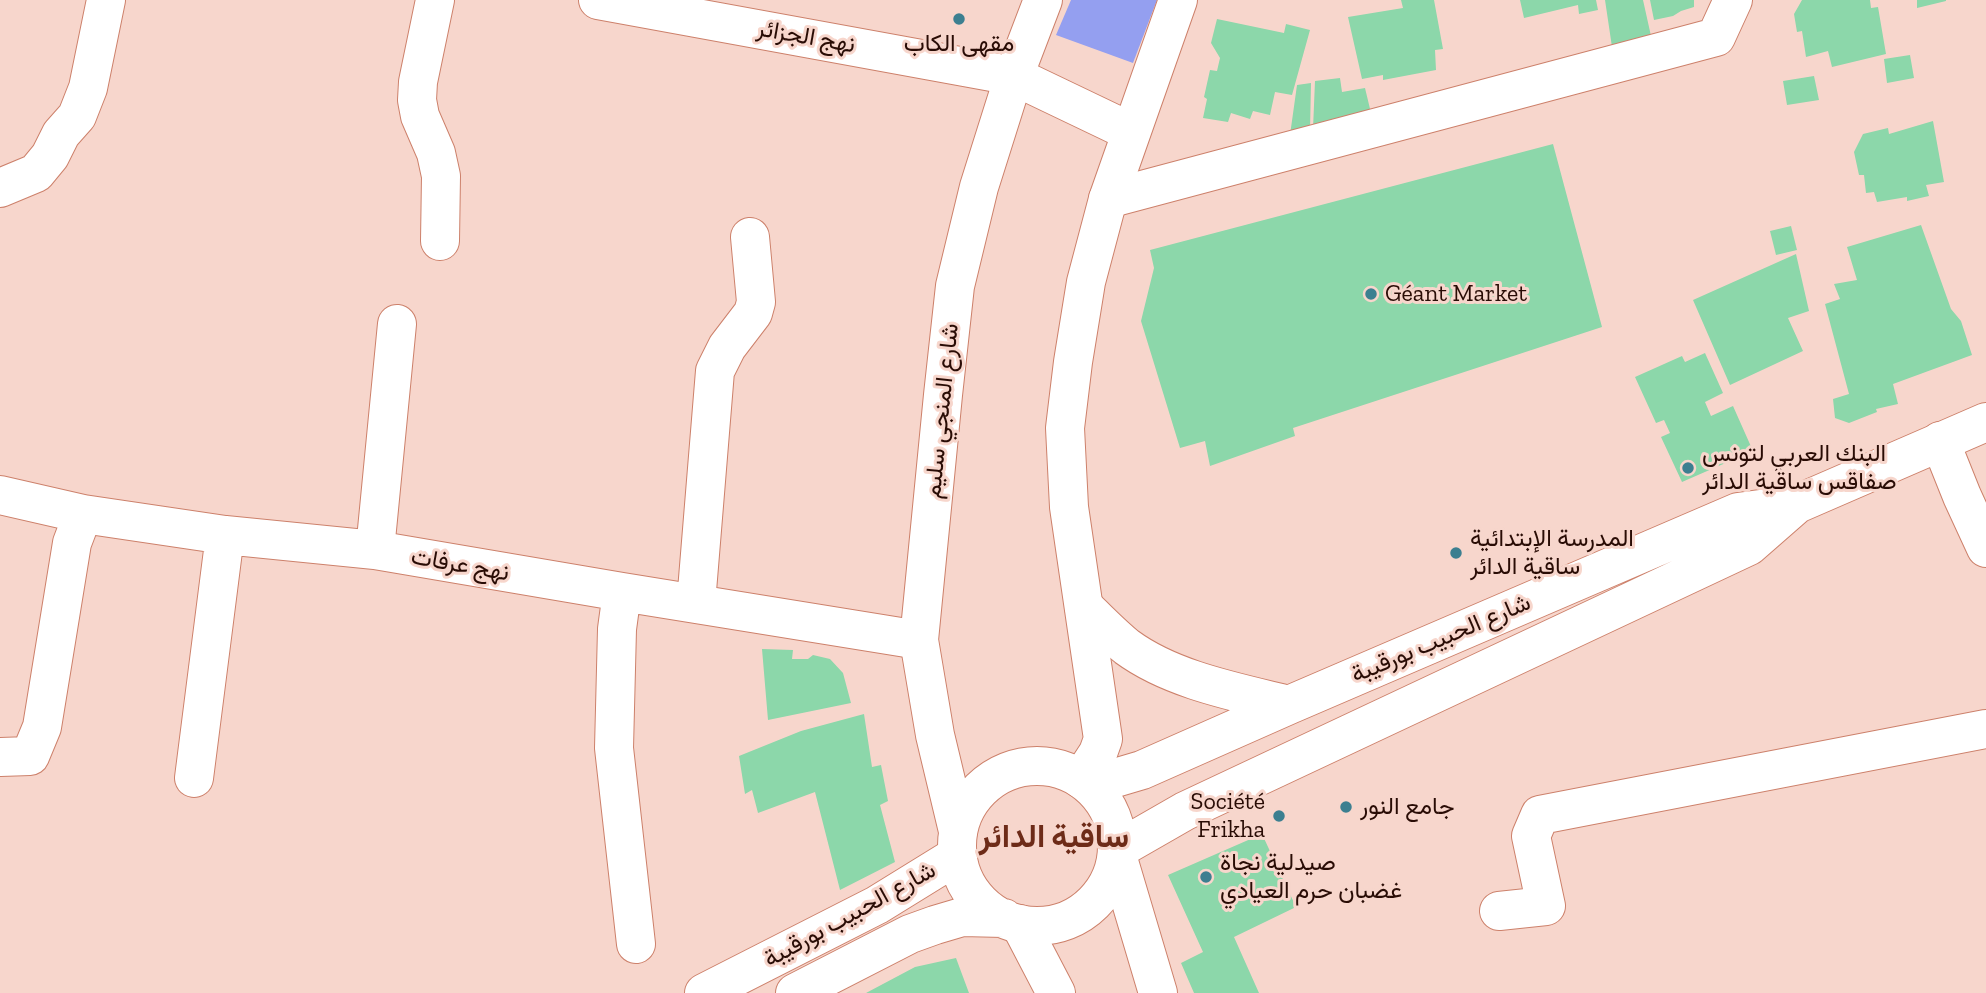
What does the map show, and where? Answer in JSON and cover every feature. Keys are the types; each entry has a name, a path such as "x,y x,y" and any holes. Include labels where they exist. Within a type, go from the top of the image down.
{"main road":[{"path":"0,188 36,173 50,156 61,134 77,116 88,88 106,0"},
{"path":"435,0 416,100 436,153 441,176 440,241"},
{"name":"شارع المنجي سليم","path":"958,843 935,735 919,640 955,286 979,187 1014,76 1042,0"},
{"path":"1084,781 1104,739 1069,507 1065,428 1086,282 1108,199 1178,0"},
{"path":"1108,199 1716,37 1733,0"},
{"name":"نهج الجزائر","path":"610,1 1014,76 1131,132"},
{"path":"696,604 715,371 727,346 753,313 756,302 750,237"},
{"path":"375,550 397,324"},
{"name":"شارع الحبيب بورقيبة","path":"1084,781 1115,778 1142,770 1738,512 1797,504 1986,422"},
{"path":"1940,441 1986,548"},
{"name":"نهج عرفات","path":"0,495 83,514 225,535 375,550 919,640"},
{"name":"شارع الحبيب بورقيبة","path":"1117,853 1185,811 1749,546 1797,504"},
{"path":"0,757 30,756 42,727 72,543 83,514"},
{"path":"194,778 225,535"},
{"path":"622,592 617,629 614,748 636,944"},
{"path":"1084,607 1128,648 1158,665 1224,690 1289,705"},
{"path":"1499,911 1546,906 1531,836 1540,815 1986,729"},
{"name":"شارع الحبيب بورقيبة","path":"795,993 909,934 935,925 962,917 1039,926 1076,916 1091,905 1104,891 1112,874 1117,853 1116,831 1111,813 1100,796 1084,781 1064,770 1044,765 1025,766 1006,772 975,795 964,812 958,843 961,871 968,886 990,910 1012,921"},
{"name":"شارع الحبيب بورقيبة","path":"704,993 877,905 958,843"},
{"path":"1117,853 1158,993"},
{"path":"1012,921 1056,993"}],"water":[{"path":"1071,0 1157,0 1133,63 1056,35"}],"building":[{"path":"1401,0 1434,0 1443,49 1435,50 1436,70 1383,80 1383,75 1362,79 1348,17 1403,8"},
{"path":"1520,0 1596,0 1598,10 1579,14 1578,5 1524,18"},
{"path":"1605,0 1643,0 1651,36 1612,47"},
{"path":"1650,0 1694,0 1694,7 1654,20"},
{"path":"1802,0 1870,0 1871,8 1878,7 1886,54 1832,67 1828,51 1806,57 1802,31 1797,32 1794,14"},
{"path":"1917,0 1946,0 1946,1 1917,8"},
{"path":"1217,19 1284,33 1286,24 1310,30 1292,95 1275,92 1270,115 1253,111 1250,119 1231,113 1228,122 1203,118 1210,70 1217,71 1220,58 1211,43"},
{"path":"1910,55 1914,78 1887,83 1884,59"},
{"path":"1814,76 1819,100 1787,105 1783,81"},
{"path":"1340,78 1342,92 1365,88 1371,113 1313,129 1315,81"},
{"path":"1311,83 1310,131 1290,135 1297,85"},
{"path":"1933,121 1944,182 1926,185 1929,196 1907,201 1907,197 1877,202 1874,192 1866,193 1864,175 1859,175 1854,152 1863,134 1888,128 1889,134"},
{"name":"Géant Market","path":"1553,144 1602,327 1293,428 1295,436 1210,466 1205,441 1180,448 1141,321 1154,268 1150,250"},
{"path":"1921,225 1951,309 1961,321 1972,355 1893,384 1898,404 1876,409 1877,412 1849,423 1835,418 1833,399 1849,394 1825,304 1840,299 1834,284 1857,280 1847,247"},
{"path":"1791,226 1797,250 1776,255 1770,231"},
{"path":"1796,254 1809,311 1788,318 1803,351 1730,385 1693,300"},
{"path":"1705,353 1723,393 1705,402 1711,416 1733,406 1753,451 1682,482 1661,437 1670,433 1664,420 1656,423 1635,377 1682,356 1685,362"},
{"path":"762,649 793,650 792,659 808,659 813,655 830,659 843,673 851,703 768,720"},
{"path":"864,714 872,767 881,765 888,801 880,805 895,862 840,890 815,792 758,813 752,790 745,794 739,756 801,731"},
{"path":"1262,834 1296,907 1234,937 1259,993 1194,993 1181,963 1203,952 1168,875"},
{"path":"956,958 969,993 866,993 915,967"}],"place":[{"name":"مقهى الكاب","path":"959,19"},
{"name":"Géant Market","path":"1371,294"},
{"name":"البنك العربي لتونس صفاقس ساقية الدائر","path":"1688,468"},
{"name":"المدرسة الإبتدائية ساقية الدائر","path":"1456,553"},
{"name":"جامع النور","path":"1346,807"},
{"name":"Société Frikha","path":"1279,816"},
{"name":"صيدلية نجاة غضبان حرم العيادي","path":"1206,877"}],"district":[{"name":"ساقية الدائر","path":"1054,838"}]}
